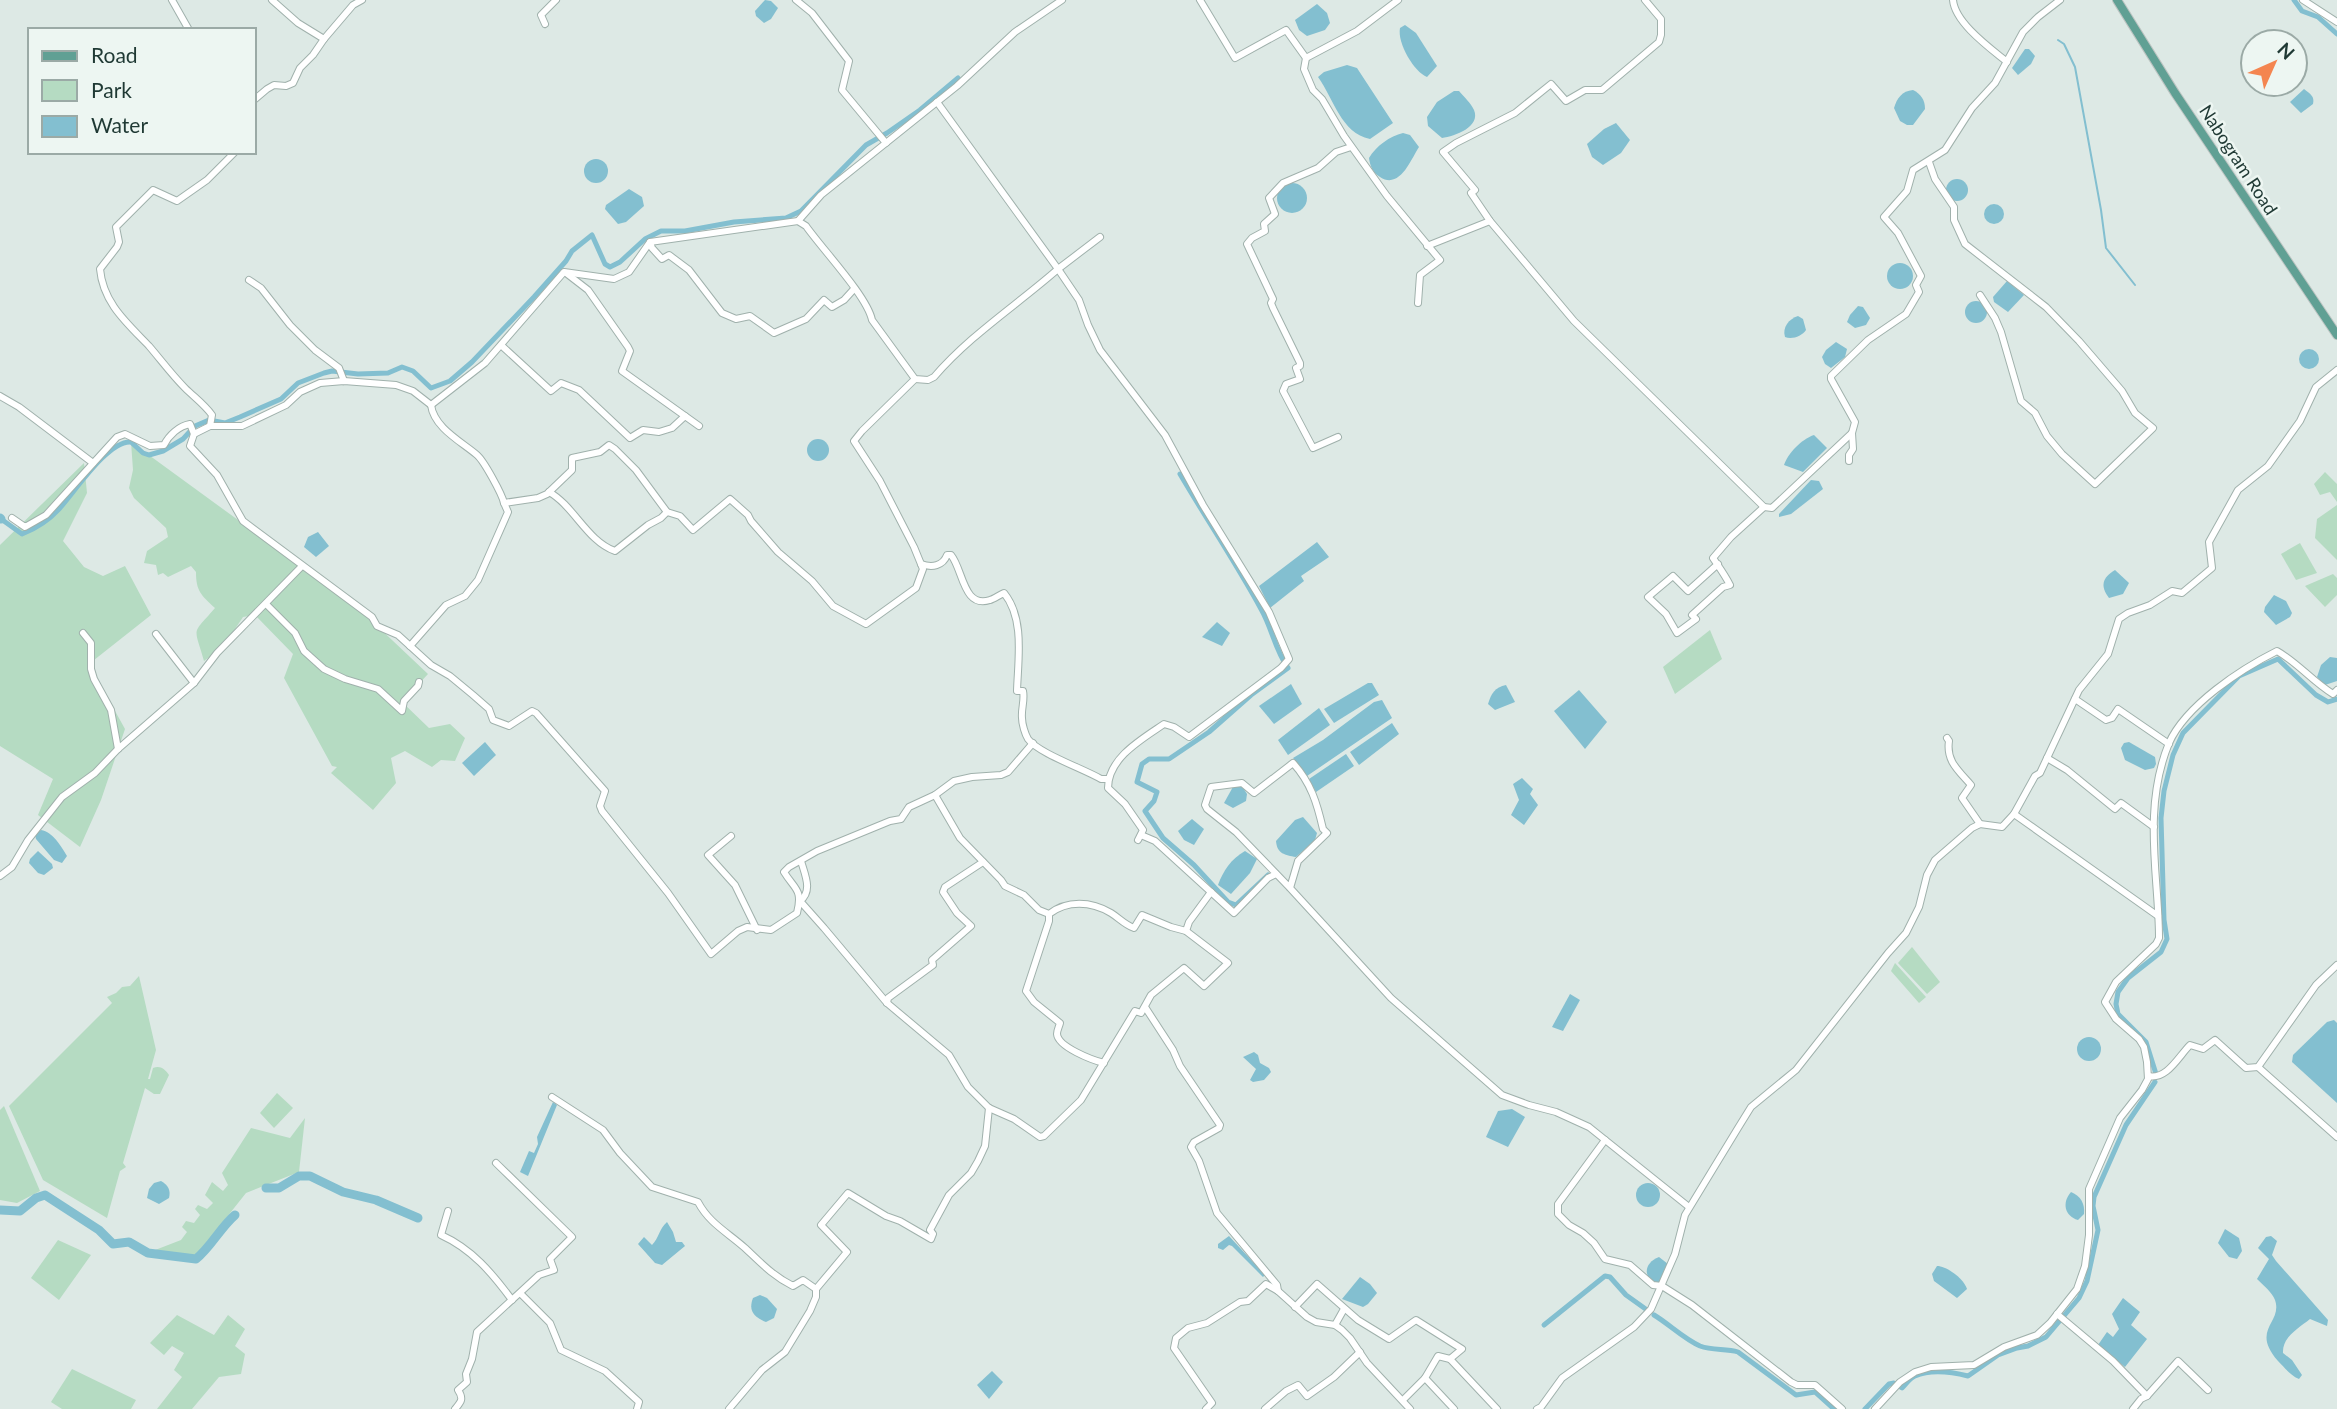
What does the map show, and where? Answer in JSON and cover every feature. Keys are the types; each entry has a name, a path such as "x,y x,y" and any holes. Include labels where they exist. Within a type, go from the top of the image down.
{"main road":[{"name":"Nabogram Road","path":"2117,0 2122,12 2337,335"}],"street":[{"path":"172,0 188,28"},
{"path":"272,0 298,23 324,39"},
{"path":"256,98 267,89 293,83 300,68 324,39 353,5 362,0"},
{"path":"545,24 541,15 556,0"},
{"path":"796,0 812,13 849,61 842,90 883,139"},
{"path":"798,221 821,195 883,139 937,102 1015,32 1062,0"},
{"path":"1200,0 1235,58 1286,30 1306,58 1304,69 1313,90 1322,99 1351,147 1440,260 1420,275 1418,303"},
{"path":"1306,58 1357,31 1398,0"},
{"path":"1645,0 1661,19 1659,42 1609,85 1599,91 1585,90 1566,101 1550,84 1515,113 1443,152 1475,190 1471,193 1490,220 1574,321 1764,507 1772,508 1852,433"},
{"path":"1954,0 1954,10 1961,21 2007,62"},
{"path":"1849,461 1856,422 1831,376 1868,340 1906,314 1919,292 1916,285 1921,276 1898,233 1885,217 1907,191 1913,170 1945,150 1972,108 1985,96 2023,32 2060,0"},
{"path":"2303,0 2337,22"},
{"path":"937,102 1058,268 1079,300 1100,350 1165,435 1203,505 1269,612 1289,659 1281,668 1189,737 1164,724 1119,758 1108,779 1108,788 1140,823 1143,830 1139,838 1155,841 1234,913 1268,878 1276,874"},
{"path":"1338,437 1312,448 1287,402 1283,391 1286,384 1300,379 1296,368 1300,363 1273,308 1273,299 1247,244 1252,237 1265,232 1264,223 1275,214 1269,198 1283,183 1318,168 1336,152 1351,147"},
{"path":"210,426 212,415 124,322 108,299 101,283 100,270 119,242 116,227 153,190 177,201 207,180 233,154"},
{"path":"1929,162 1935,179 1954,207 1954,220 1965,244 1989,260 2046,307 2122,391 2135,412 2154,428 2095,484 2062,454 2047,436 2035,413 2021,401 2001,331 1980,295"},
{"path":"1427,246 1490,220"},
{"path":"564,272 614,279 629,272 650,243 659,240 798,221 806,226 854,289 870,312 872,320 915,379"},
{"path":"504,503 538,498 549,492 572,470 572,458 600,452 609,445 636,470 667,512 680,516 693,530 730,499 748,515 778,552 812,581 833,606 866,624 916,588 923,569 888,496 854,441 915,379 928,380 934,377 970,340 1022,296 1100,237"},
{"path":"650,243 662,259 669,255 689,270 722,313 736,319 750,316 774,333 806,319 824,300 832,307 839,304 854,289"},
{"path":"431,405 465,380 502,346 564,272"},
{"path":"564,272 588,290 628,347 630,351 622,371 699,426"},
{"path":"249,279 261,288 290,326 339,368 344,380"},
{"path":"502,346 551,391 561,383 579,390 630,438 643,430 659,432 672,428 685,416"},
{"path":"1537,1409 1562,1378 1643,1320 1662,1286 1689,1207 1751,1107 1796,1070 1906,933 1919,908 1931,864 1963,835 1980,824 2002,827 2014,814 2047,758 2075,699 2108,654 2119,619 2172,591 2182,593 2212,568 2209,542 2238,490 2267,466 2300,421 2316,387 2337,370"},
{"path":"194,434 210,426 242,426 286,405 314,384 344,380 401,386 413,391 431,405 432,415 439,424 465,448 480,457 508,512 478,580 465,596 446,605 410,646"},
{"path":"0,397 19,407 93,463"},
{"path":"12,518 25,527 46,515 117,436 125,434 155,447 164,445 169,436 184,425 190,424 194,434 190,446 217,475 243,521 372,617 377,626 398,635 431,665 450,676 489,709 493,720 509,726 532,710 536,713 605,791 600,806 602,811 668,893 711,954 738,931 747,927 771,930 797,913 808,886 802,862"},
{"path":"549,492 578,517 603,545 615,551 667,512"},
{"path":"1718,564 1688,591 1673,576 1648,597 1666,614 1677,633 1696,620 1692,615 1723,587 1730,585 1718,564 1713,558 1731,537 1764,507"},
{"path":"921,564 934,566 942,563 947,555 951,555 973,600 992,600 1004,593 1011,601 1018,635 1017,691 1023,691 1024,695 1021,718 1027,737 1032,743 1101,779 1108,779"},
{"path":"0,876 12,867 28,840 62,797 95,773 118,749 194,683 218,653 302,566"},
{"path":"266,604 295,633 304,651 324,669 378,689 402,711 404,701 419,682"},
{"path":"83,632 91,643 91,668 111,710 118,749"},
{"path":"156,634 194,683"},
{"path":"1875,1409 1897,1385 1915,1372 1931,1367 1974,1365 2004,1347 2037,1335 2057,1314 2082,1279 2090,1226 2089,1189 2120,1118 2142,1090 2148,1076 2144,1047 2133,1033 2116,1019 2105,1002 2116,982 2159,939 2154,827 2156,793 2169,744 2181,724 2219,686 2249,664 2277,651 2321,687 2333,694 2337,690"},
{"path":"2075,699 2106,720 2112,718 2118,709 2169,744"},
{"path":"1947,738 1947,753 1970,785 1962,798 1980,824"},
{"path":"1032,743 1008,772 954,781 935,795 909,807 901,819 817,851 783,872 796,887 800,901 887,1003 949,1055 968,1087 989,1108 1014,1119 1040,1137 1081,1100 1135,1010 1141,1013 1151,996 1184,968 1204,986 1228,963 1186,931 1142,915 1134,928 1099,907 1082,903 1060,905 1049,914"},
{"path":"2047,758 2067,770 2115,809 2121,803 2154,827"},
{"path":"1290,888 1298,861 1327,833 1323,829 1311,788 1293,763 1254,793 1242,783 1211,787 1205,805 1207,809 1236,832 1391,998 1502,1095 1556,1112 1588,1127 1689,1207"},
{"path":"935,795 960,838 1005,886 1024,895 1049,914"},
{"path":"2014,814 2158,916"},
{"path":"731,836 708,855 735,885 757,930"},
{"path":"887,1003 888,998 933,964 932,960 971,926 957,913 943,892 945,887 983,862"},
{"path":"1186,931 1189,922 1211,892"},
{"path":"1049,914 1026,991 1034,1002 1060,1023 1057,1034 1061,1042 1104,1063"},
{"path":"2258,1067 2316,985 2337,964"},
{"path":"1145,1007 1173,1050 1180,1066 1220,1125 1194,1142 1191,1147 1199,1161 1217,1213 1277,1285 1278,1291"},
{"path":"2148,1076 2163,1074 2190,1045 2202,1049 2215,1040 2246,1068 2258,1067 2337,1137"},
{"path":"552,1097 603,1130 620,1153 652,1187 698,1202 703,1214 746,1248 768,1271 793,1286 803,1280 816,1289"},
{"path":"729,1409 762,1370 785,1352 810,1311 816,1297 816,1289 847,1252 821,1225 848,1194 931,1239 933,1234 930,1230 949,1195 971,1173 985,1146 989,1108"},
{"path":"1605,1140 1558,1204 1558,1214 1594,1242 1605,1259 1630,1265 1653,1284 1662,1286 1692,1305 1791,1382 1797,1385 1815,1385 1842,1409"},
{"path":"455,1409 462,1401 458,1390 467,1381 466,1374 477,1332 539,1275 554,1270 550,1259 572,1237 496,1163"},
{"path":"448,1211 441,1235 480,1260 512,1300"},
{"path":"1206,1409 1212,1403 1174,1348 1177,1338 1188,1328 1207,1323 1240,1302 1248,1301 1266,1284 1316,1322 1335,1325 1350,1338 1394,1394 1410,1409"},
{"path":"1295,1307 1317,1284 1344,1309 1389,1339 1416,1320 1462,1349 1450,1359"},
{"path":"521,1294 550,1323 561,1350 605,1371 639,1402 636,1409"},
{"path":"1335,1325 1344,1309"},
{"path":"2057,1314 2113,1361 2147,1396"},
{"path":"1265,1409 1286,1391 1298,1385 1307,1396 1334,1377 1360,1352"},
{"path":"1403,1400 1425,1378 1438,1356 1450,1359 1497,1409"},
{"path":"2133,1409 2178,1361 2208,1390"},
{"path":"1425,1378 1454,1409"}],"green space":[{"path":"131,442 356,606 428,674 402,702 429,728 450,724 465,738 455,761 441,760 432,767 405,751 391,758 396,783 373,810 331,773 337,767 332,766 284,678 293,654 255,615 243,617 223,647 204,661 197,632 215,608 200,592 196,572 191,566 168,577 163,573 158,575 156,565 144,563 147,551 168,537 166,528 134,498 129,488 133,470"},
{"path":"84,463 87,493 63,541 84,567 103,576 125,566 151,615 89,664 125,729 101,800 80,847 38,815 53,779 0,746 0,545"},
{"path":"2325,472 2337,484 2337,502 2330,492 2320,495 2314,484"},
{"path":"2337,505 2337,560 2315,538 2317,519"},
{"path":"2300,543 2317,573 2296,580 2281,554"},
{"path":"2333,574 2337,578 2337,595 2325,607 2305,586"},
{"path":"1710,630 1722,659 1675,694 1663,667"},
{"path":"1912,947 1940,982 1927,994 1898,963"},
{"path":"1895,963 1926,997 1919,1003 1891,971"},
{"path":"139,976 156,1050 148,1079 156,1067 162,1068 169,1075 160,1094 154,1094 145,1088 123,1163 126,1167 120,1171 107,1218 43,1180 9,1106 112,1003 107,997 122,987 130,986"},
{"path":"277,1093 293,1108 274,1128 260,1113"},
{"path":"4,1106 40,1191 17,1203 0,1200 0,1110"},
{"path":"305,1118 299,1172 246,1193 196,1256 150,1252 181,1240 187,1232 182,1227 186,1221 194,1223 200,1215 195,1209 198,1205 207,1209 213,1203 205,1195 212,1182 223,1191 228,1185 222,1173 251,1128 290,1138"},
{"path":"58,1240 91,1255 59,1300 31,1278"},
{"path":"177,1315 214,1335 228,1315 245,1329 235,1346 245,1354 241,1374 219,1377 192,1409 157,1409 182,1377 174,1370 184,1353 172,1346 164,1355 150,1343"},
{"path":"72,1369 136,1400 131,1409 62,1409 51,1402"}],"water":[{"path":"765,0 771,1 778,8 771,19 764,23 756,16 755,11"},
{"path":"1317,4 1327,13 1330,23 1325,30 1307,36 1299,30 1295,20"},
{"path":"1405,25 1416,33 1437,66 1427,77 1412,63 1404,49 1400,28"},
{"path":"2025,49 2029,49 2035,56 2031,64 2018,75 2012,68"},
{"path":"1347,65 1357,68 1393,123 1370,139 1360,136 1345,123 1318,77 1324,72"},
{"path":"1913,90 1922,98 1925,109 1913,125 1907,125 1900,121 1894,108 1900,96"},
{"path":"1454,91 1459,91 1474,110 1474,121 1466,130 1442,138 1428,126 1427,117 1437,102"},
{"path":"2309,93 2313,99 2313,104 2301,113 2290,102 2294,98 2309,98"},
{"path":"1616,123 1630,140 1621,153 1603,165 1592,157 1587,144 1604,129"},
{"path":"1403,133 1410,135 1419,147 1399,176 1387,180 1380,177 1372,169 1369,158 1384,142"},
{"path":"596,159 605,162 608,171 605,180 596,183 587,180 584,171 587,162"},
{"path":"1957,179 1965,182 1968,190 1965,198 1957,201 1949,198 1946,190 1949,182"},
{"path":"1292,183 1303,187 1307,198 1303,209 1292,213 1281,209 1277,198 1281,187"},
{"path":"629,189 642,197 644,206 626,222 618,224 605,209 606,205"},
{"path":"1990,204 1998,204 2004,214 1998,224 1990,224 1984,218 1984,210"},
{"path":"1900,263 1909,267 1913,276 1909,285 1900,289 1891,285 1887,276 1891,267"},
{"path":"2007,281 2024,295 2008,312 1994,302 1993,297"},
{"path":"1976,301 1984,304 1987,312 1984,320 1976,323 1968,320 1965,312 1968,304"},
{"path":"1858,306 1863,307 1870,318 1866,325 1855,328 1847,322"},
{"path":"1798,316 1803,319 1806,330 1797,337 1785,337 1787,324"},
{"path":"1836,342 1847,349 1845,357 1831,368 1825,364 1822,357"},
{"path":"2309,349 2316,352 2319,359 2316,366 2309,369 2302,366 2299,359 2302,352"},
{"path":"1814,435 1827,448 1803,472 1784,465 1796,447"},
{"path":"814,439 822,439 829,446 829,454 822,461 814,461 807,454 807,446"},
{"path":"1811,480 1819,481 1823,489 1791,514 1779,517 1779,514"},
{"path":"318,532 329,546 316,557 304,547 308,537"},
{"path":"1317,542 1329,557 1301,576 1304,581 1270,608 1259,586"},
{"path":"2115,570 2129,583 2123,594 2109,598 2104,590 2104,582"},
{"path":"2274,595 2286,601 2292,613 2276,625 2264,612"},
{"path":"1217,622 1230,633 1222,646 1202,637"},
{"path":"2330,657 2337,658 2337,681 2325,685 2317,677 2321,665"},
{"path":"1372,683 1379,695 1334,723 1324,709"},
{"path":"1291,684 1302,704 1274,724 1259,706"},
{"path":"1506,685 1515,702 1495,710 1488,704 1491,697 1496,689"},
{"path":"1579,690 1607,722 1585,749 1554,711"},
{"path":"1382,700 1392,718 1307,776 1293,758 1323,740 1374,702"},
{"path":"1319,708 1330,725 1288,755 1278,740"},
{"path":"1392,723 1399,734 1359,765 1350,752"},
{"path":"485,742 496,755 474,776 462,763"},
{"path":"2129,742 2155,757 2154,768 2145,770 2125,760 2121,748 2124,743"},
{"path":"1346,754 1354,766 1316,792 1309,779"},
{"path":"1522,778 1533,789 1530,794 1538,805 1524,825 1511,815 1519,800 1513,784"},
{"path":"1234,785 1242,786 1247,794 1246,801 1233,808 1224,803"},
{"path":"1303,817 1317,833 1315,840 1296,857 1282,853 1276,841 1295,820"},
{"path":"1192,819 1204,829 1194,845 1184,840 1178,831"},
{"path":"41,830 53,836 62,848 67,856 62,863 54,860 36,839 35,835"},
{"path":"38,851 53,868 44,875 38,873 29,863"},
{"path":"1245,851 1257,859 1250,873 1231,894 1218,885 1228,866"},
{"path":"1570,994 1580,1000 1563,1031 1552,1027"},
{"path":"2334,1020 2337,1023 2337,1103 2292,1062 2293,1055 2327,1022"},
{"path":"2089,1037 2097,1041 2101,1049 2097,1057 2089,1061 2081,1057 2077,1049 2081,1041"},
{"path":"1254,1052 1260,1063 1271,1072 1264,1080 1253,1082 1250,1080 1256,1069 1243,1057"},
{"path":"553,1102 557,1105 528,1176 520,1172 529,1151 534,1153 538,1144 537,1137"},
{"path":"1512,1109 1525,1117 1508,1147 1486,1137 1498,1111"},
{"path":"161,1181 168,1188 170,1195 159,1204 147,1198 149,1189 154,1183"},
{"path":"1648,1183 1659,1190 1660,1195 1653,1206 1648,1207 1637,1200 1636,1195 1643,1184"},
{"path":"2071,1192 2080,1198 2084,1207 2084,1214 2078,1220 2067,1212 2066,1208 2066,1200"},
{"path":"667,1222 676,1242 682,1242 685,1246 662,1265 655,1263 638,1244 644,1237 652,1245"},
{"path":"2225,1229 2239,1238 2242,1251 2237,1259 2229,1257 2218,1243"},
{"path":"1229,1236 1265,1275 1263,1277 1232,1246 1229,1245 1223,1250 1218,1248 1218,1244"},
{"path":"2271,1236 2277,1241 2272,1255 2276,1261 2328,1320 2327,1326 2310,1319 2285,1342 2283,1353 2292,1360 2302,1375 2299,1379 2278,1361 2267,1341 2276,1308 2272,1294 2257,1279 2269,1259 2258,1248 2266,1237"},
{"path":"1659,1257 1668,1264 1660,1283 1650,1279 1647,1271 1650,1263"},
{"path":"1937,1266 1955,1274 1967,1289 1957,1298 1934,1281 1932,1274"},
{"path":"1360,1277 1377,1293 1363,1307 1342,1299"},
{"path":"760,1295 767,1298 777,1309 774,1318 766,1322 755,1316 752,1310 753,1298"},
{"path":"2123,1298 2140,1312 2131,1325 2147,1339 2125,1367 2098,1345 2107,1332 2113,1337 2119,1329 2112,1314"},
{"path":"992,1371 1003,1382 989,1399 977,1385"}],"waterway":[{"path":"2294,0 2302,11 2318,17 2337,34"},
{"path":"2058,40 2064,44 2075,67 2106,248 2135,285"},
{"path":"1,519 22,534 27,532 55,513 112,449 131,442 149,455 163,451 183,439 195,426 209,420 225,423 240,417 281,399 298,383 324,373 388,373 402,367 413,371 431,388 450,381 472,362 534,297 572,251 592,235 605,264 610,267 620,262 645,239 661,231 685,231 734,222 786,218 801,211 866,145 920,110 958,78"},
{"path":"1180,474 1261,609 1288,668 1251,695 1209,732 1169,759 1149,759 1142,764 1137,782 1157,792 1154,801 1145,811 1163,838 1194,865 1228,902 1236,905 1268,875"},
{"path":"2156,1074 2146,1042 2118,1014 2116,1004 2118,992 2128,978 2161,952 2167,939 2161,818 2164,791 2173,755 2183,733 2239,676 2278,659 2316,695 2328,702 2337,699"},
{"path":"1865,1409 1889,1384 1894,1383 1902,1388 1913,1377 1928,1372 1968,1376 1998,1355 2028,1346 2046,1337 2079,1298 2087,1281 2098,1230 2094,1197 2126,1125 2155,1082"},
{"path":"266,1188 279,1188 299,1176 310,1176 343,1192 376,1200 418,1218"},
{"path":"0,1210 20,1211 36,1198 45,1195 99,1230 113,1244 129,1242 148,1253 196,1259 235,1215"},
{"path":"1544,1325 1605,1276 1610,1277 1626,1295 1647,1310"},
{"path":"1654,1315 1694,1343 1705,1348 1738,1352 1796,1395 1815,1392 1834,1409"}]}
